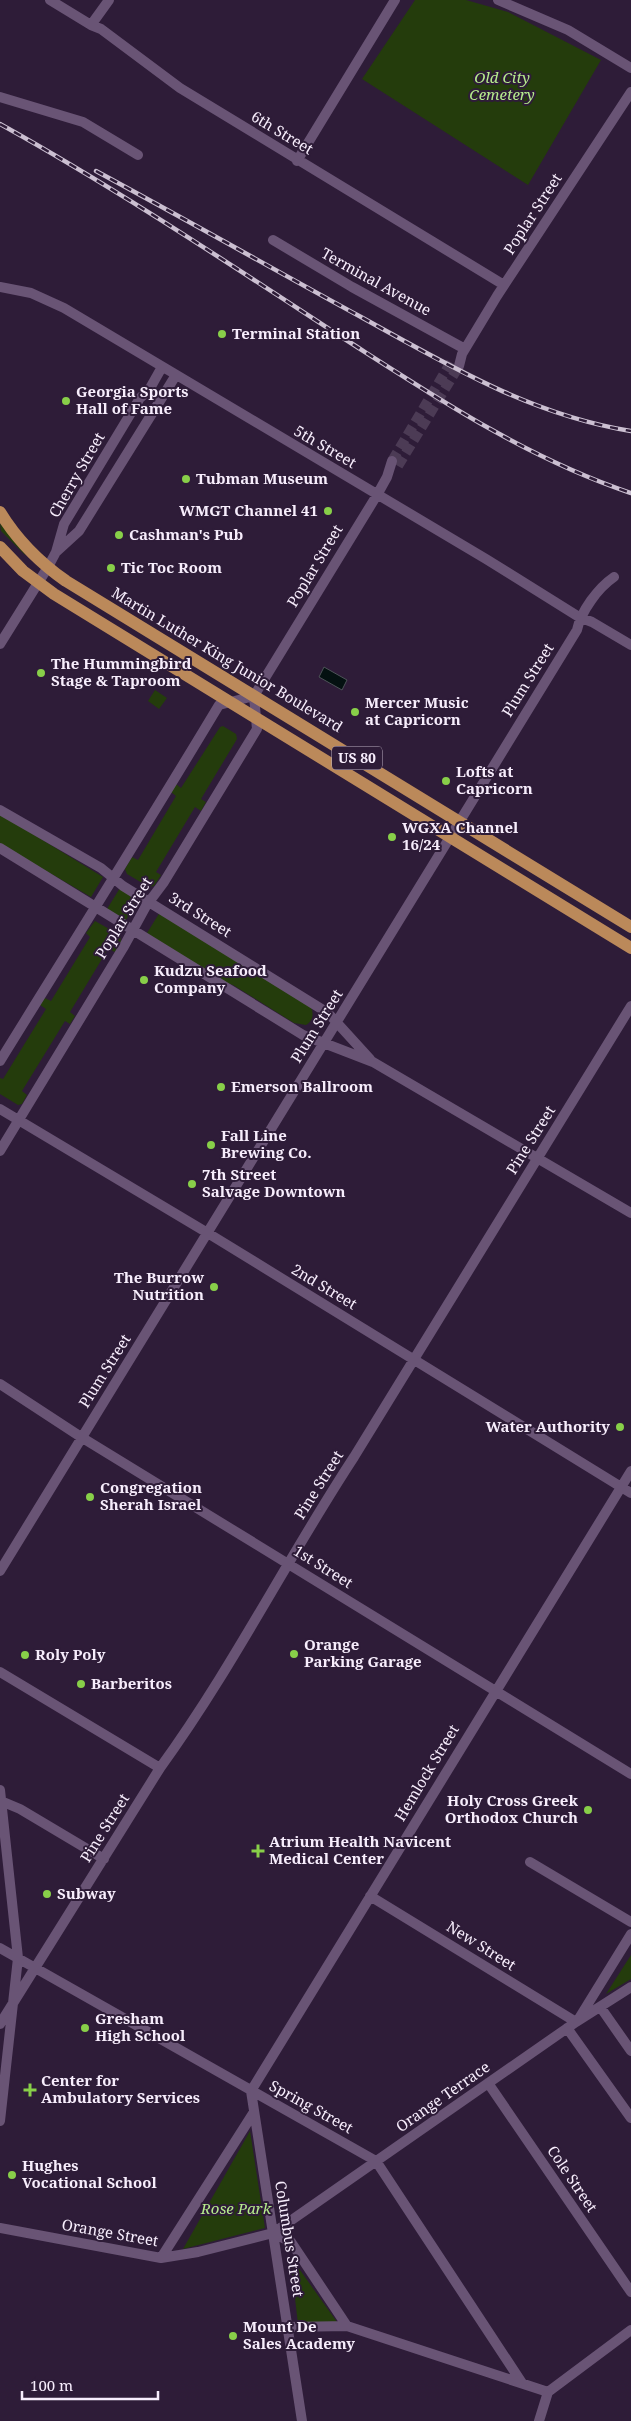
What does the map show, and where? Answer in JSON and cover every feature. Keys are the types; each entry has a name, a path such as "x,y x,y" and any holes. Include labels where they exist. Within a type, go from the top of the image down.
{"main road":[{"name":"Martin Luther King Junior Boulevard","path":"0,512 21,541 66,581 631,927"},
{"name":"US 80","path":"0,547 38,583 449,838 631,948"}],"street":[{"name":"6th Street","path":"50,0 91,26 101,29 180,88 504,285"},
{"path":"91,26 109,0"},
{"path":"298,161 395,0"},
{"path":"498,0 568,30 631,68"},
{"name":"Poplar Street","path":"455,364 504,285 631,92"},
{"path":"0,97 84,122 138,155"},
{"name":"Terminal Avenue","path":"274,240 464,351"},
{"name":"5th Street","path":"0,287 31,292 51,300 579,617 592,622 631,645"},
{"name":"Cherry Street","path":"0,644 56,552 64,524 140,398 151,386 162,367"},
{"name":"Cherry Street","path":"56,552 79,531 176,376"},
{"path":"140,398 151,398 155,402 156,408"},
{"name":"Poplar Street","path":"0,1151 132,930 164,882 255,733 257,729 254,696 395,463"},
{"name":"Plum Street","path":"0,1571 206,1232 577,630 579,617 607,582 614,577"},
{"path":"227,680 229,702"},
{"name":"Poplar Street","path":"0,1061 114,879 122,862 218,705 254,696"},
{"name":"3rd Street","path":"0,810 101,868 114,879 328,1013 372,1062"},
{"name":"3rd Street","path":"0,848 303,1035 372,1062 526,1153 538,1157 631,1213"},
{"name":"Pine Street","path":"0,2024 160,1768 188,1729 289,1564 318,1511 414,1360 631,1006"},
{"name":"2nd Street","path":"0,1109 206,1232 631,1493"},
{"name":"1st Street","path":"0,1384 82,1437 631,1774"},
{"name":"Hemlock Street","path":"251,2091 494,1691 631,1471"},
{"path":"0,1672 160,1768"},
{"path":"0,1790 18,1958 0,2121"},
{"path":"1,1801 20,1809 104,1859"},
{"path":"530,1862 631,1922"},
{"name":"New Street","path":"370,1896 572,2025 631,2118"},
{"path":"572,2025 631,1934"},
{"name":"Spring Street","path":"0,1948 376,2161 522,2383"},
{"name":"Orange Terrace","path":"273,2233 572,2025 631,1987"},
{"path":"601,2008 631,2051"},
{"name":"Cole Street","path":"488,2083 631,2292"},
{"name":"Columbus Street","path":"251,2091 302,2421"},
{"path":"161,2258 254,2112"},
{"name":"Orange Street","path":"0,2228 161,2258 198,2252 273,2233"},
{"path":"273,2233 291,2242 347,2326"},
{"path":"288,2328 347,2326 548,2392"},
{"path":"539,2421 548,2392 631,2330"}],"green space":[{"name":"Old City Cemetery","path":"415,0 466,0 508,12 601,60 528,185 362,79"},
{"path":"0,523 25,554 25,555 1,531"},
{"path":"155,690 167,698 159,709 148,701"},
{"path":"223,726 236,734 237,739 201,799 206,802 201,811 195,807 156,872 161,875 154,886 149,887 127,874 125,869 132,857 138,860 176,796 171,792 176,784 181,788 220,727"},
{"path":"0,814 103,877 91,897 0,844"},
{"path":"120,888 138,899 126,920 107,909"},
{"path":"160,912 311,1007 313,1015 310,1021 306,1025 294,1023 233,985 220,981 147,933"},
{"path":"95,921 120,935 121,942 115,952 108,949 70,1012 75,1016 70,1024 65,1021 22,1091 27,1095 22,1104 18,1105 0,1094 0,1078 3,1079 46,1009 40,1005 45,998 51,1001 90,937 86,933"},
{"path":"631,1955 631,1979 606,1994"},
{"name":"Rose Park","path":"250,2131 265,2228 183,2249"},
{"path":"290,2256 337,2322 298,2324"}],"shaded area":[{"path":"324,667 347,680 342,690 319,677"}],"tunnel":[{"path":"392,461 451,362"},
{"path":"398,466 459,366"}],"railway":[{"path":"0,124 129,200 445,403 554,462 631,493"},
{"path":"96,171 458,370 525,401 559,413 631,431"}],"place":[{"name":"Terminal Station","path":"222,334"},
{"name":"Georgia Sports Hall of Fame","path":"66,401"},
{"name":"Tubman Museum","path":"186,479"},
{"name":"WMGT Channel 41","path":"328,511"},
{"name":"Cashman's Pub","path":"119,535"},
{"name":"Tic Toc Room","path":"111,568"},
{"name":"The Hummingbird Stage & Taproom","path":"41,673"},
{"name":"Mercer Music at Capricorn","path":"355,712"},
{"name":"Lofts at Capricorn","path":"446,781"},
{"name":"WGXA Channel 16/24","path":"392,837"},
{"name":"Kudzu Seafood Company","path":"144,980"},
{"name":"Emerson Ballroom","path":"221,1087"},
{"name":"Fall Line Brewing Co.","path":"211,1145"},
{"name":"7th Street Salvage Downtown","path":"192,1184"},
{"name":"The Burrow Nutrition","path":"214,1287"},
{"name":"Water Authority","path":"620,1427"},
{"name":"Congregation Sherah Israel","path":"90,1497"},
{"name":"Orange Parking Garage","path":"294,1654"},
{"name":"Roly Poly","path":"25,1655"},
{"name":"Barberitos","path":"81,1684"},
{"name":"Holy Cross Greek Orthodox Church","path":"588,1810"},
{"name":"Atrium Health Navicent Medical Center","path":"258,1851"},
{"name":"Subway","path":"47,1894"},
{"name":"Gresham High School","path":"85,2028"},
{"name":"Center for Ambulatory Services","path":"30,2090"},
{"name":"Hughes Vocational School","path":"12,2175"},
{"name":"Mount De Sales Academy","path":"233,2336"}]}
